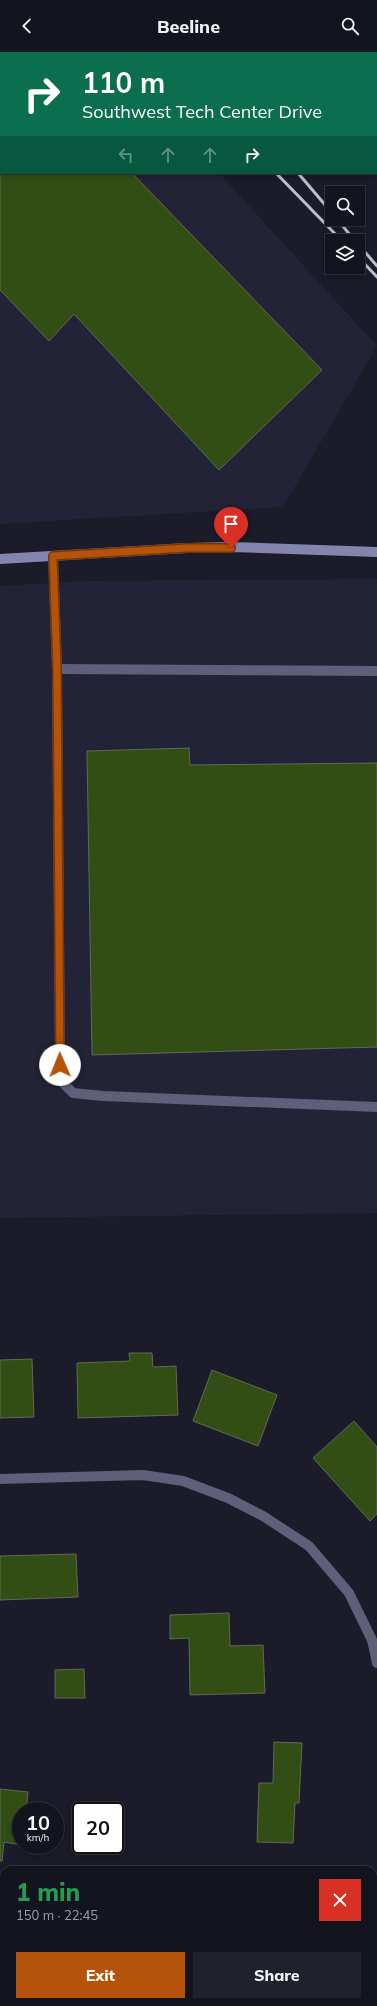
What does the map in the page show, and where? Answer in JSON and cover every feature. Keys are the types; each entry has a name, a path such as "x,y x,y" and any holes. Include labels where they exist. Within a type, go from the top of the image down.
{"street":[{"path":"0,560 224,548 377,552"},
{"path":"53,556 57,669 60,1065 64,1084 73,1093 103,1096 377,1106"},
{"path":"57,669 377,671"},
{"path":"0,1479 143,1475 183,1481 228,1498 264,1516 309,1546 350,1593 372,1640 377,1663"}],"shaded area":[{"path":"0,174 220,174 377,346 283,507 0,524"},
{"path":"377,579 377,1213 0,1218 0,586 85,581"}],"building":[{"path":"0,174 133,174 322,370 219,470 74,314 49,341 0,290"},
{"path":"189,748 190,765 377,763 377,1047 92,1055 87,751"},
{"path":"129,1353 152,1353 153,1367 176,1366 178,1415 78,1418 77,1363 130,1361"},
{"path":"32,1359 34,1417 0,1418 0,1360"},
{"path":"212,1370 277,1395 258,1446 193,1421"},
{"path":"354,1421 377,1447 377,1514 370,1521 313,1458"},
{"path":"76,1554 78,1597 0,1600 0,1556"},
{"path":"229,1613 230,1646 263,1645 265,1693 190,1695 189,1638 170,1639 170,1615"},
{"path":"84,1669 85,1698 55,1698 55,1670"},
{"path":"274,1742 302,1743 299,1803 295,1803 293,1843 257,1842 259,1783 273,1783"},
{"path":"0,1789 28,1792 27,1802 12,1802 12,1843 4,1842 2,1861 0,1861"}],"railway":[{"path":"277,174 335,234"},
{"path":"299,174 325,205"},
{"path":"343,226 349,234"},
{"path":"365,252 377,266"},
{"path":"365,264 377,277"}],"route":[{"path":"60,1065 57,669 53,556 187,548 231,548"}]}
